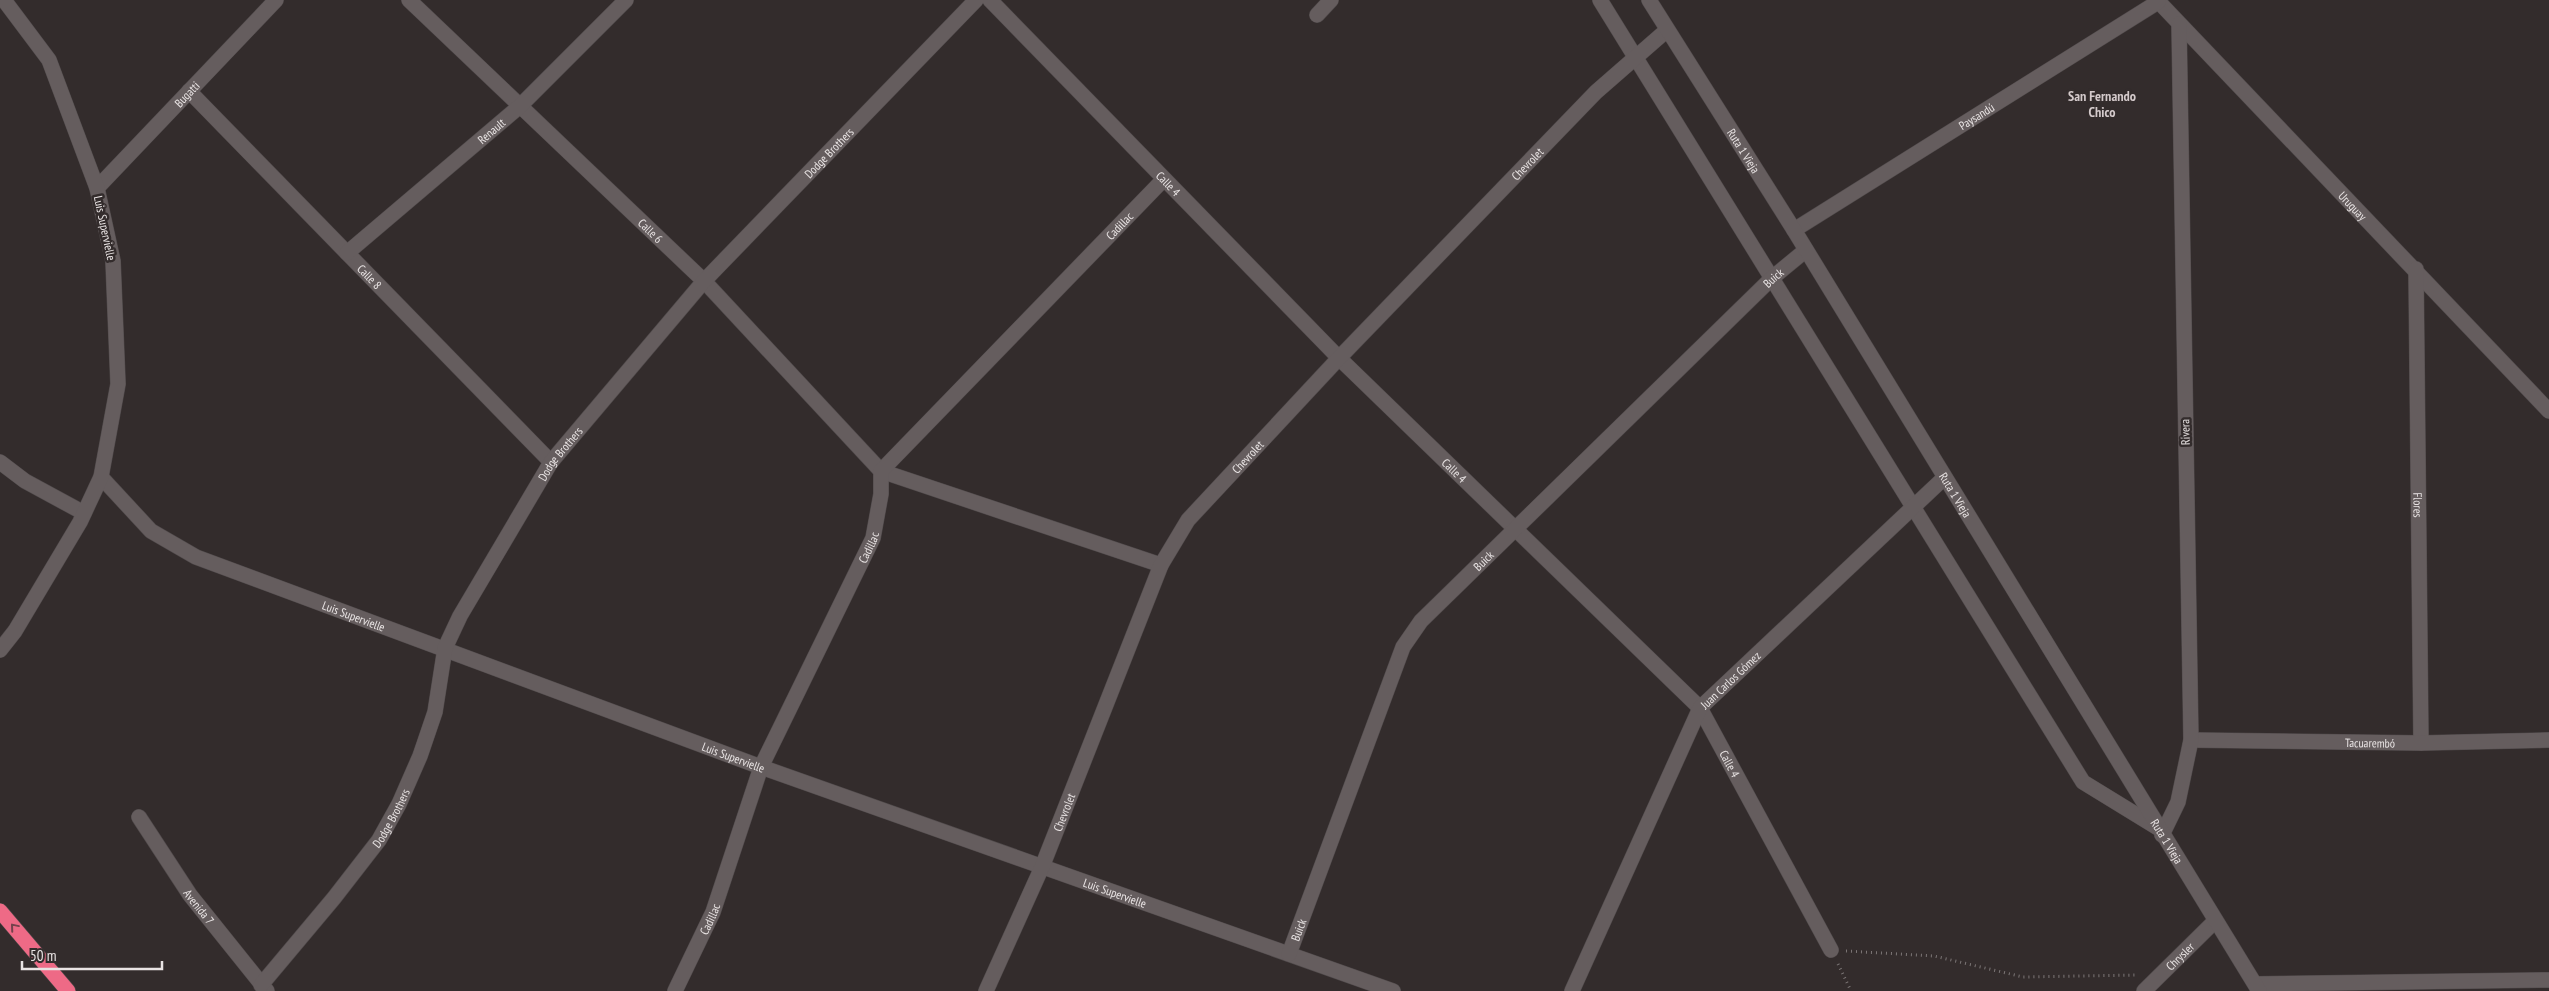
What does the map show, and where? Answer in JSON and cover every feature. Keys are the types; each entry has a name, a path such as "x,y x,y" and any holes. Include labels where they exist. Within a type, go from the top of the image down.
{"highway":[{"path":"0,911 68,991"}],"street":[{"name":"Luis Supervielle","path":"0,650 15,631 84,513 101,477 118,384 113,261 97,188 49,60 4,0"},
{"name":"Bugatti","path":"97,188 276,0"},
{"name":"Calle 6","path":"409,0 704,281 881,471"},
{"name":"Renault","path":"347,253 520,106 626,0"},
{"name":"Dodge Brothers","path":"264,988 379,840 400,804 420,756 435,712 444,648 460,616 551,462 704,281 976,0"},
{"name":"Calle 4","path":"990,0 1339,358 1700,708 1831,950"},
{"path":"1317,15 1331,0"},
{"path":"1600,0 2083,782 2160,832"},
{"name":"Ruta 1 Vieja","path":"1649,0 1794,230 2160,832 2257,987"},
{"name":"Uruguay","path":"2157,1 2416,269 2549,411"},
{"name":"Paysandú","path":"1794,230 2157,1"},
{"name":"Rivera","path":"2160,832 2178,802 2191,740 2179,24"},
{"name":"Chevrolet","path":"986,991 1042,867 1161,565 1188,520 1339,358 1596,92 1667,30"},
{"name":"Calle 8","path":"190,91 551,462"},
{"name":"Cadillac","path":"675,991 713,912 761,767 873,538 881,494 881,471 1164,178"},
{"name":"Buick","path":"1289,954 1403,647 1421,621 1772,278 1806,250"},
{"name":"Flores","path":"2416,269 2421,743"},
{"path":"0,462 25,482 84,513"},
{"path":"881,471 1161,565"},
{"name":"Luis Supervielle","path":"101,477 151,531 196,557 761,767 1393,991"},
{"name":"Juan Carlos Gómez","path":"1572,991 1700,708 1944,478"},
{"name":"Tacuarembó","path":"2191,740 2421,743 2549,740"},
{"name":"Avenida 7","path":"139,817 190,895 264,988"},
{"name":"Chrysler","path":"2144,991 2215,921"},
{"path":"2257,987 2549,980"}],"path":[{"path":"1851,991 1831,950 1934,956 2023,977 2160,975"}],"district":[{"name":"San Fernando Chico","path":"2102,104"}]}
